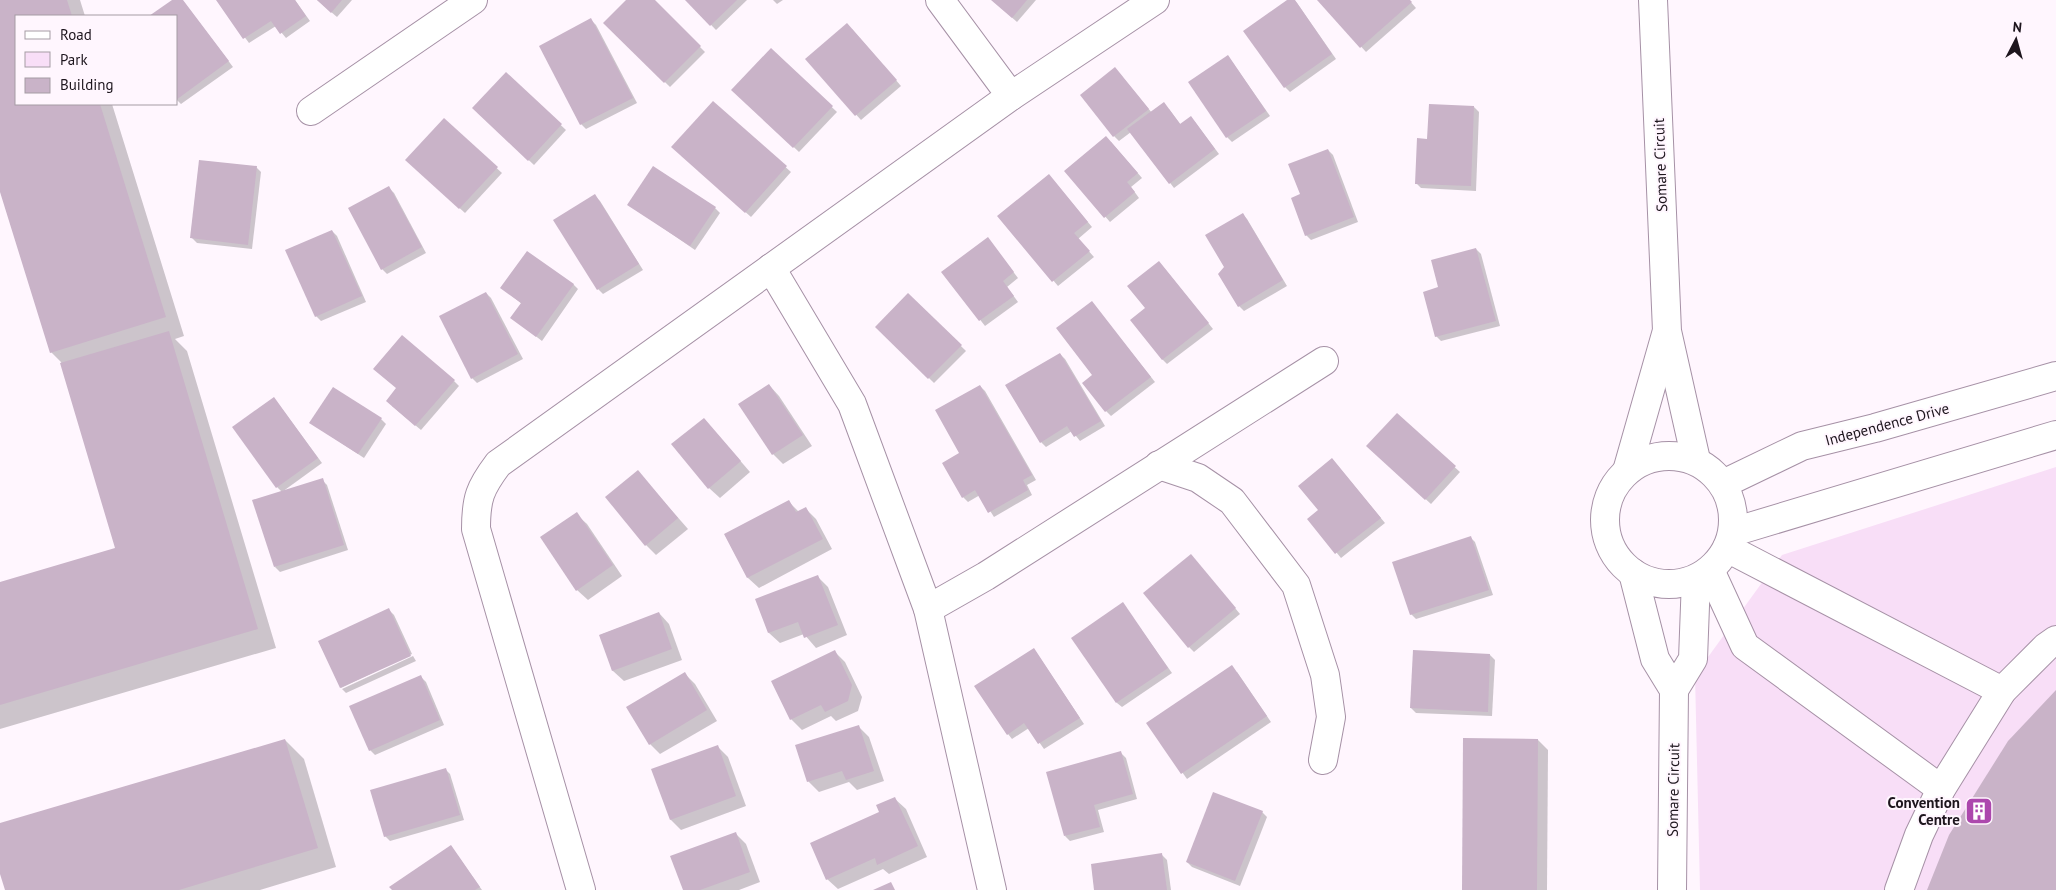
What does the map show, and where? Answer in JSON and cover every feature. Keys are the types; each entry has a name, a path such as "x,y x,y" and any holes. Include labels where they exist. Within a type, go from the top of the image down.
{"street":[{"path":"311,111 473,0"},
{"path":"940,0 1011,96"},
{"path":"582,890 476,529 476,505 484,483 498,464 1011,96 1155,0"},
{"name":"Somare Circuit","path":"1653,0 1667,331 1696,460"},
{"path":"771,268 852,404 928,609 992,890"},
{"name":"Somare Circuit","path":"1627,470 1667,331"},
{"path":"928,609 986,576 1324,361"},
{"name":"Independence Drive","path":"1723,484 1802,446 1875,428 2056,376"},
{"path":"1730,540 2056,435"},
{"path":"1660,456 1678,456 1696,460 1711,471 1723,484 1731,499 1734,515 1730,540 1703,574 1680,583 1664,584 1648,580 1633,573 1620,562 1611,548 1604,514 1608,498 1615,483 1627,470 1642,461 1660,456"},
{"path":"1158,465 1198,478 1232,501 1296,584 1325,675 1331,717 1324,760"},
{"path":"1730,540 2002,690"},
{"path":"1633,573 1655,659 1674,690 1693,659 1703,574"},
{"path":"1703,574 1745,646 1940,790"},
{"path":"1899,890 1918,835 1940,790 2002,690 2046,647 2056,640"},
{"name":"Somare Circuit","path":"1672,890 1674,690"}],"green space":[{"path":"2056,467 2056,890 1700,890 1695,675 1782,555"}],"building":[{"path":"0,0 67,0 72,15 15,15 15,105 100,105 166,317 50,353 0,192"},
{"path":"172,0 183,0 229,61 178,99 178,15 150,15"},
{"path":"216,0 295,0 306,16 280,34 271,21 243,39"},
{"path":"317,0 342,0 331,13"},
{"path":"626,0 655,0 701,46 664,83 603,23"},
{"path":"685,0 737,0 710,26"},
{"path":"991,0 1027,0 1012,18"},
{"path":"1287,0 1295,0 1332,54 1284,88 1243,31"},
{"path":"1317,0 1410,0 1412,2 1360,48"},
{"path":"591,18 633,98 580,125 539,46"},
{"path":"847,23 897,80 855,116 805,59"},
{"path":"771,48 833,106 793,148 731,90"},
{"path":"1228,55 1266,111 1226,138 1188,82"},
{"path":"1115,67 1149,109 1113,137 1080,95"},
{"path":"506,72 562,124 528,161 472,108"},
{"path":"713,101 787,166 745,213 671,147"},
{"path":"1164,102 1180,124 1191,116 1215,149 1169,184 1127,129"},
{"path":"1429,104 1474,106 1471,186 1415,184 1417,138 1427,139"},
{"path":"444,118 498,167 459,209 405,160"},
{"path":"1106,136 1138,173 1127,182 1135,192 1104,218 1064,171"},
{"path":"1328,149 1354,217 1305,236 1291,198 1300,194 1288,164"},
{"path":"199,160 257,166 248,245 190,238"},
{"path":"653,166 716,207 690,246 627,205"},
{"path":"1049,174 1088,222 1074,233 1090,251 1052,282 997,216"},
{"path":"389,186 422,247 381,270 348,208"},
{"path":"595,194 639,264 597,290 553,220"},
{"path":"1243,213 1283,280 1238,307 1218,274 1224,267 1205,235"},
{"path":"332,230 362,296 315,317 285,250"},
{"path":"988,237 1014,272 1003,281 1014,296 979,321 941,272"},
{"path":"1476,248 1496,321 1435,337 1423,292 1438,287 1431,260"},
{"path":"527,251 574,284 536,337 510,318 521,303 500,288"},
{"path":"1159,261 1209,323 1162,360 1130,320 1145,308 1127,286"},
{"path":"486,292 518,354 471,379 439,316"},
{"path":"908,293 962,345 928,379 875,327"},
{"path":"1092,301 1151,377 1105,412 1082,383 1092,375 1056,328"},
{"path":"169,331 258,629 0,705 0,582 115,548 60,363"},
{"path":"402,335 455,380 415,426 386,401 396,388 373,369"},
{"path":"1060,353 1101,421 1074,437 1067,426 1040,443 1005,385"},
{"path":"769,384 803,435 772,455 738,404"},
{"path":"980,385 1032,475 1023,480 1028,490 988,513 975,490 962,498 942,463 959,453 935,410"},
{"path":"333,387 382,418 358,454 309,423"},
{"path":"274,397 318,458 276,488 232,427"},
{"path":"1397,413 1456,466 1425,500 1366,446"},
{"path":"704,418 741,461 708,489 671,444"},
{"path":"1332,458 1381,518 1335,554 1307,519 1318,510 1298,486"},
{"path":"638,470 678,518 645,546 605,497"},
{"path":"323,478 344,545 274,567 252,500"},
{"path":"789,500 796,512 806,507 823,539 747,578 724,534"},
{"path":"577,512 613,565 576,591 540,537"},
{"path":"1471,536 1489,590 1410,615 1392,562"},
{"path":"1191,554 1236,608 1188,648 1143,593"},
{"path":"818,575 838,625 804,638 798,622 768,633 755,599"},
{"path":"1123,602 1168,668 1116,703 1071,638"},
{"path":"389,608 411,656 340,688 318,641"},
{"path":"659,612 672,649 612,671 599,635"},
{"path":"1034,648 1080,718 1038,744 1024,723 1007,735 974,686"},
{"path":"835,650 852,685 848,701 825,712 821,705 790,720 771,681"},
{"path":"1413,650 1490,654 1488,712 1410,708"},
{"path":"1232,665 1267,716 1181,774 1146,723"},
{"path":"685,672 707,710 649,745 626,707"},
{"path":"421,675 440,720 369,751 349,706"},
{"path":"2056,690 2056,890 1927,890 1949,835 2008,741"},
{"path":"859,725 874,771 846,780 842,771 807,782 795,745"},
{"path":"1463,738 1538,739 1537,890 1462,890"},
{"path":"285,739 318,848 179,890 5,890 0,874 0,823"},
{"path":"718,745 736,796 670,820 651,769"},
{"path":"1121,751 1133,794 1094,805 1100,827 1064,836 1046,772"},
{"path":"446,768 460,815 384,837 370,790"},
{"path":"1213,792 1263,811 1235,881 1186,862"},
{"path":"895,797 918,846 877,865 875,858 826,880 810,843 879,812 876,805"},
{"path":"736,832 750,872 700,890 683,890 670,856"},
{"path":"451,845 480,887 475,890 392,890 389,887"},
{"path":"1162,853 1167,890 1094,890 1091,864"},
{"path":"891,882 895,890 873,890"}],"place":[{"name":"Convention Centre","path":"1979,811"}]}
